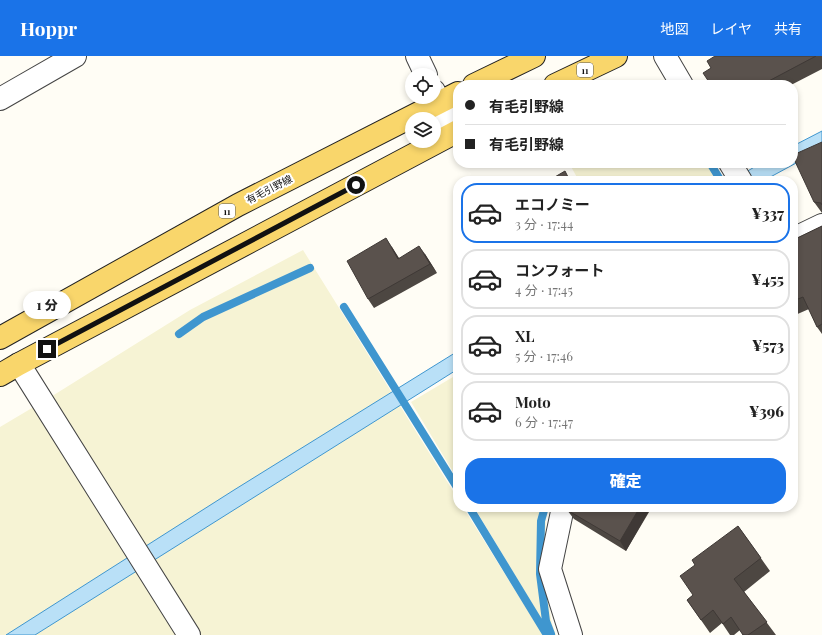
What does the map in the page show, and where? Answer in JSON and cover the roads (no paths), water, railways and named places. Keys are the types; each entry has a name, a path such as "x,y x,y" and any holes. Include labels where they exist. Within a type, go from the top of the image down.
{"main road":[{"path":"484,80 534,56"},
{"name":"11","path":"566,80 616,56"},
{"name":"有毛引野線","path":"0,338 238,205 444,95"},
{"path":"0,375 18,364 453,134"}],"street":[{"path":"0,99 75,56"},
{"path":"417,56 423,68"},
{"path":"665,56 679,80"},
{"path":"444,95 453,123"},
{"path":"798,237 822,225"},
{"path":"18,364 189,635"},
{"path":"562,512 550,569 571,635"}],"water":[{"path":"822,131 822,149 798,162 798,143"},
{"path":"753,168 787,168 772,176 739,176"},
{"path":"453,354 453,372 35,635 6,635 234,490"}],"waterway":[{"path":"713,168 718,176"},
{"path":"179,334 203,317 310,268"},
{"path":"344,307 453,481"},
{"path":"472,512 547,635"},
{"path":"544,512 541,521 540,574 546,621 551,634"}]}
